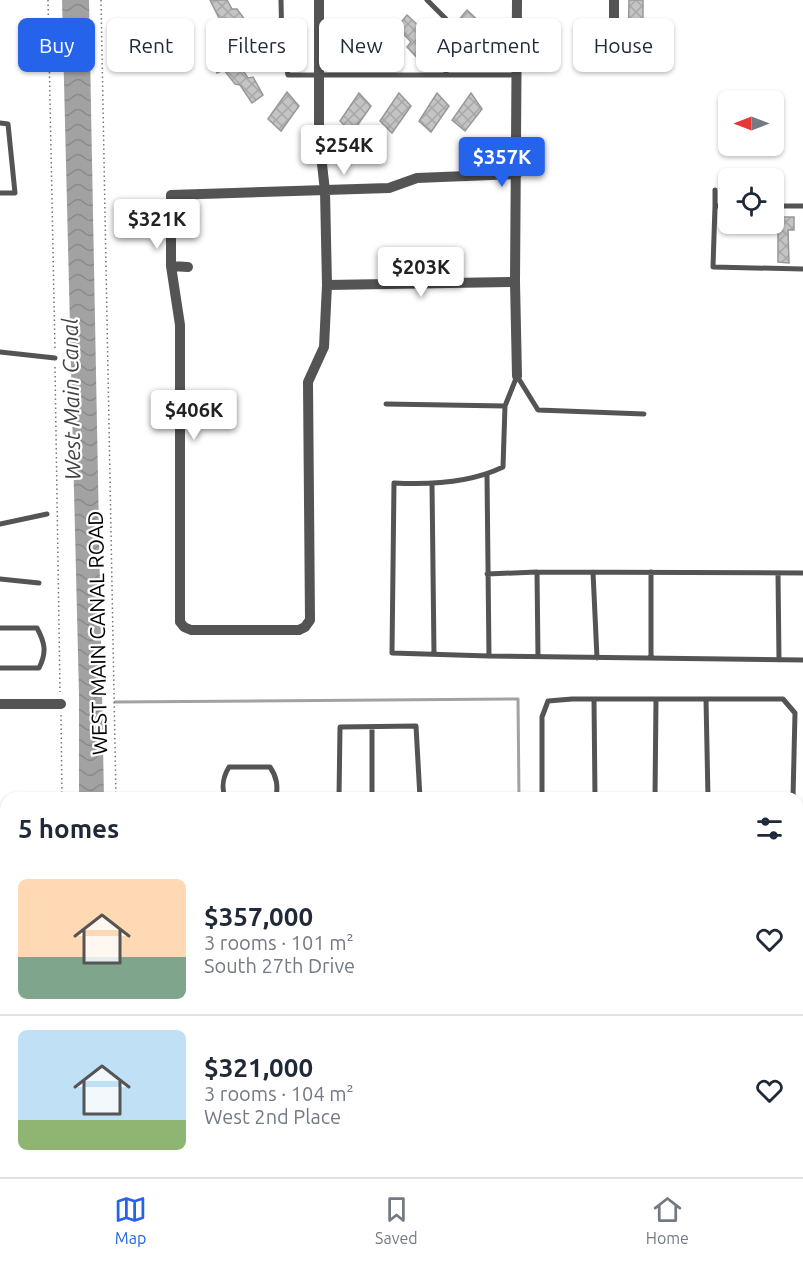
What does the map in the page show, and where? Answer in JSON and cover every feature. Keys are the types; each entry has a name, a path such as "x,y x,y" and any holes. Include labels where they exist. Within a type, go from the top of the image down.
{"street":[{"path":"319,0 319,137 325,191 327,285 324,347 308,382 310,620 305,627 299,630 191,630 184,627 180,622 180,325 171,266 171,195 325,191 389,188 417,178 517,174"},
{"path":"517,0 515,282 517,376"},
{"path":"614,0 614,18"},
{"path":"171,266 188,267"},
{"path":"327,285 515,282"},
{"path":"0,704 61,704"}],"lane":[{"path":"281,0 282,46 288,75 517,75"},
{"path":"427,0 446,19 446,75"},
{"path":"0,123 8,124 15,193 0,193"},
{"path":"715,190 713,267 803,269"},
{"path":"784,206 803,206"},
{"path":"0,352 55,358"},
{"path":"517,376 506,406 503,467 488,475 432,484 394,483 392,653 803,660"},
{"path":"517,376 538,410 644,414"},
{"path":"386,404 506,406"},
{"path":"488,475 489,656"},
{"path":"432,484 434,654"},
{"path":"0,524 46,514"},
{"path":"488,574 537,572 803,573"},
{"path":"537,572 538,657"},
{"path":"593,572 597,658"},
{"path":"651,572 651,658"},
{"path":"778,573 779,660"},
{"path":"0,579 39,583"},
{"path":"0,628 37,628 44,641 44,659 39,668 0,668"},
{"path":"594,699 595,792"},
{"path":"655,792 656,699"},
{"path":"706,699 708,792"},
{"path":"542,792 542,717 548,701 783,699 795,713 794,792"},
{"path":"339,792 340,727 416,726 420,792"},
{"path":"372,727 372,792"},
{"path":"223,792 224,774 229,767 270,767 275,775 277,792"}],"path":[{"name":"WEST MAIN CANAL ROAD","path":"48,0 62,792"},
{"name":"WEST MAIN CANAL ROAD","path":"101,0 116,792"}],"water":[{"path":"62,0 89,0 89,18 62,18"},
{"path":"64,72 90,72 104,792 79,792 79,695"}],"building":[{"path":"210,0 227,0 232,9 237,9 244,18 226,18 219,18"},
{"path":"629,0 643,0 643,18 629,18"},
{"path":"467,10 476,18 460,18"},
{"path":"407,15 416,23 416,57 407,47 411,42 404,34 404,19"},
{"path":"226,72 244,72 248,78 253,77 263,95 252,103 240,85 235,84"},
{"path":"287,92 299,106 281,131 268,119"},
{"path":"359,93 371,106 352,133 340,121"},
{"path":"399,93 411,106 392,133 380,121"},
{"path":"437,93 449,106 431,132 419,121"},
{"path":"471,93 482,109 465,131 452,120"},
{"path":"784,217 794,217 794,230 788,230 789,263 778,262 778,234 784,234"}],"waterway":[{"path":"115,702 518,699 519,792"}],"water label":[{"name":"West Main Canal","path":"71,399"}]}
